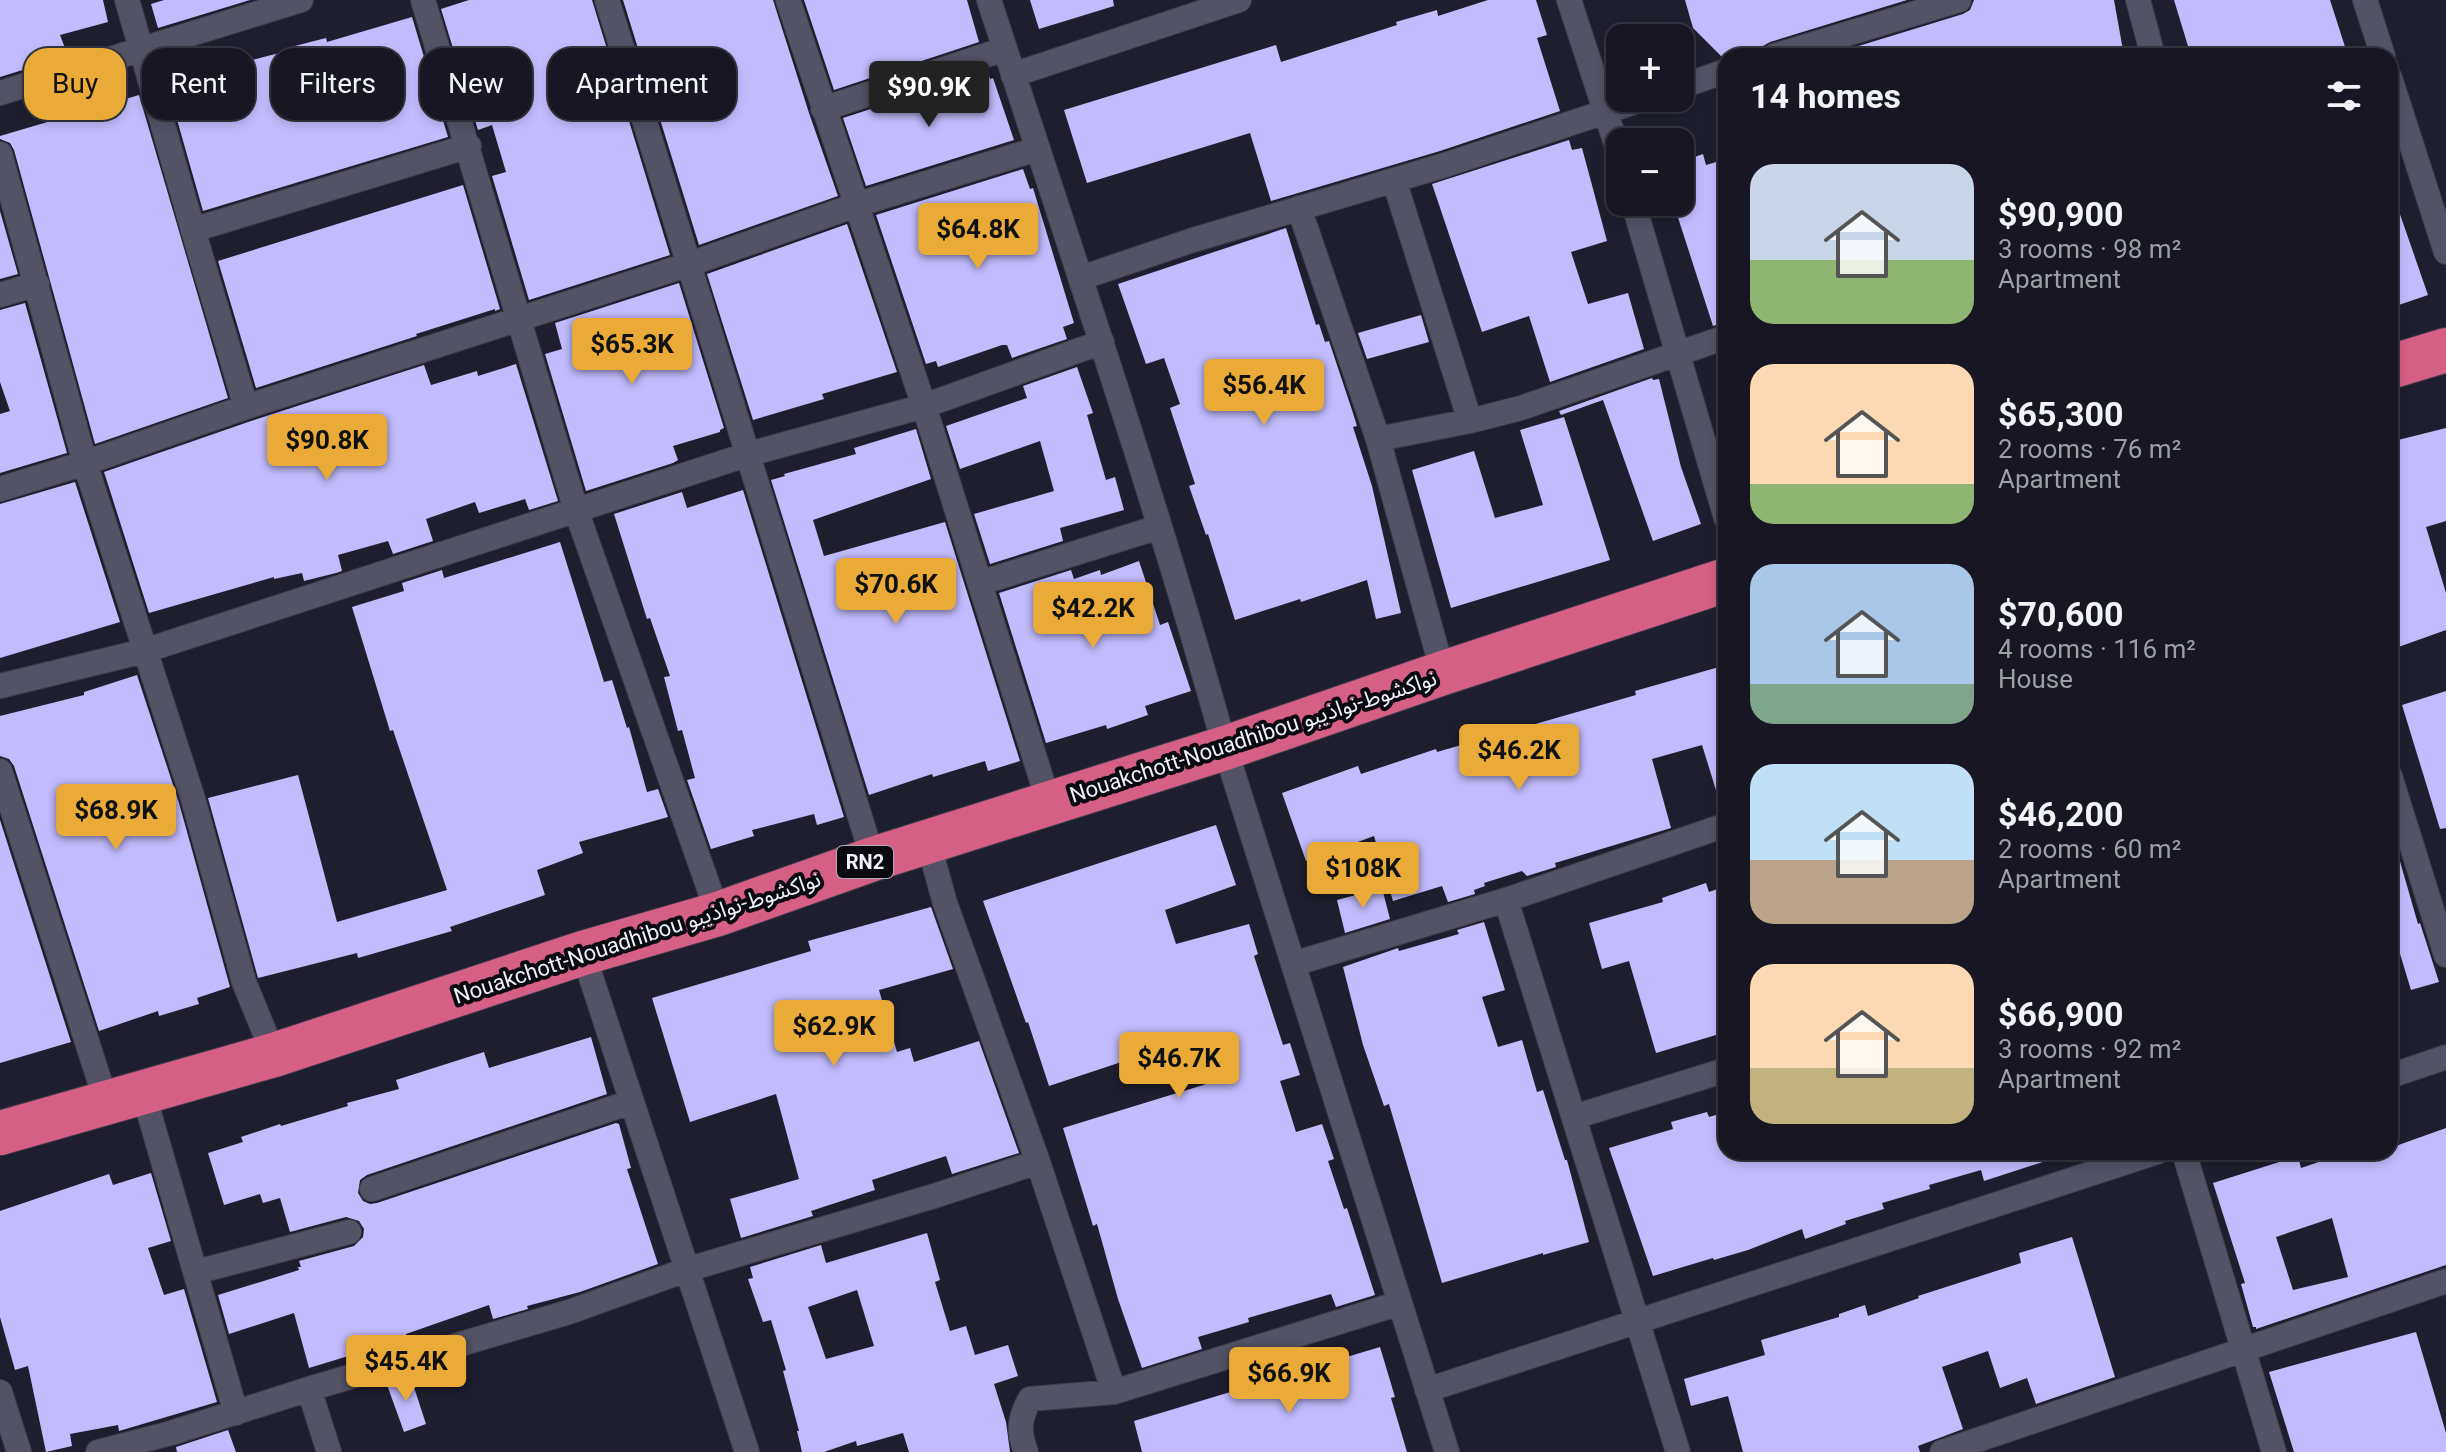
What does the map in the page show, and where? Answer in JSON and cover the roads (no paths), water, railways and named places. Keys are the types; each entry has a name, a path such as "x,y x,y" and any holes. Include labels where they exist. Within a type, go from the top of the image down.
{"highway":[{"path":"2398,365 2446,350"},
{"name":"Nouakchott-Nouadhibou نواكشوط-نواذيبو","path":"0,1133 274,1055 583,953 718,914 873,859 1225,748 1718,583"}],"street":[{"path":"127,0 246,407"},
{"path":"0,93 301,0"},
{"path":"423,0 576,510 718,914"},
{"path":"607,0 873,859"},
{"path":"788,0 924,406 1049,803"},
{"path":"989,0 1102,342 1193,632 1225,748 1447,1452"},
{"path":"1013,75 1239,0"},
{"path":"1569,0 1606,109"},
{"path":"1800,48 1959,0"},
{"path":"2138,0 2151,48"},
{"path":"2365,0 2380,48"},
{"path":"823,109 1005,49"},
{"path":"1694,82 1718,74"},
{"path":"1081,278 1190,241 1607,112 1612,128"},
{"path":"2398,115 2446,252"},
{"path":"193,230 469,146"},
{"path":"0,489 690,264 856,205 1037,149"},
{"path":"0,154 85,463 193,799 244,982 274,1055"},
{"path":"1394,180 1470,421"},
{"path":"1299,208 1378,439 1443,673"},
{"path":"1637,216 1718,490"},
{"path":"0,295 37,284"},
{"path":"1378,439 1521,408 1718,340"},
{"path":"0,686 144,651 749,454 924,406 1102,342"},
{"path":"980,583 1159,527"},
{"path":"0,771 124,1097 196,1272 236,1413"},
{"path":"2398,802 2446,955"},
{"path":"1293,964 1506,900 1718,828"},
{"path":"928,842 945,903 1038,1162 1114,1392"},
{"path":"1506,900 1678,1452"},
{"path":"583,953 747,1452"},
{"path":"2398,1073 2446,1057"},
{"path":"1574,1117 1718,1072"},
{"path":"372,1189 631,1102"},
{"path":"1427,1390 2133,1160"},
{"path":"2186,1160 2274,1452"},
{"path":"98,1452 569,1312 686,1270 1038,1162"},
{"path":"196,1272 349,1232"},
{"path":"1942,1452 2446,1281"},
{"path":"1026,1452 1019,1434 1021,1416 1030,1399 1114,1392 1400,1303"},
{"path":"309,1389 329,1452"},
{"path":"0,1392 19,1452"}]}
